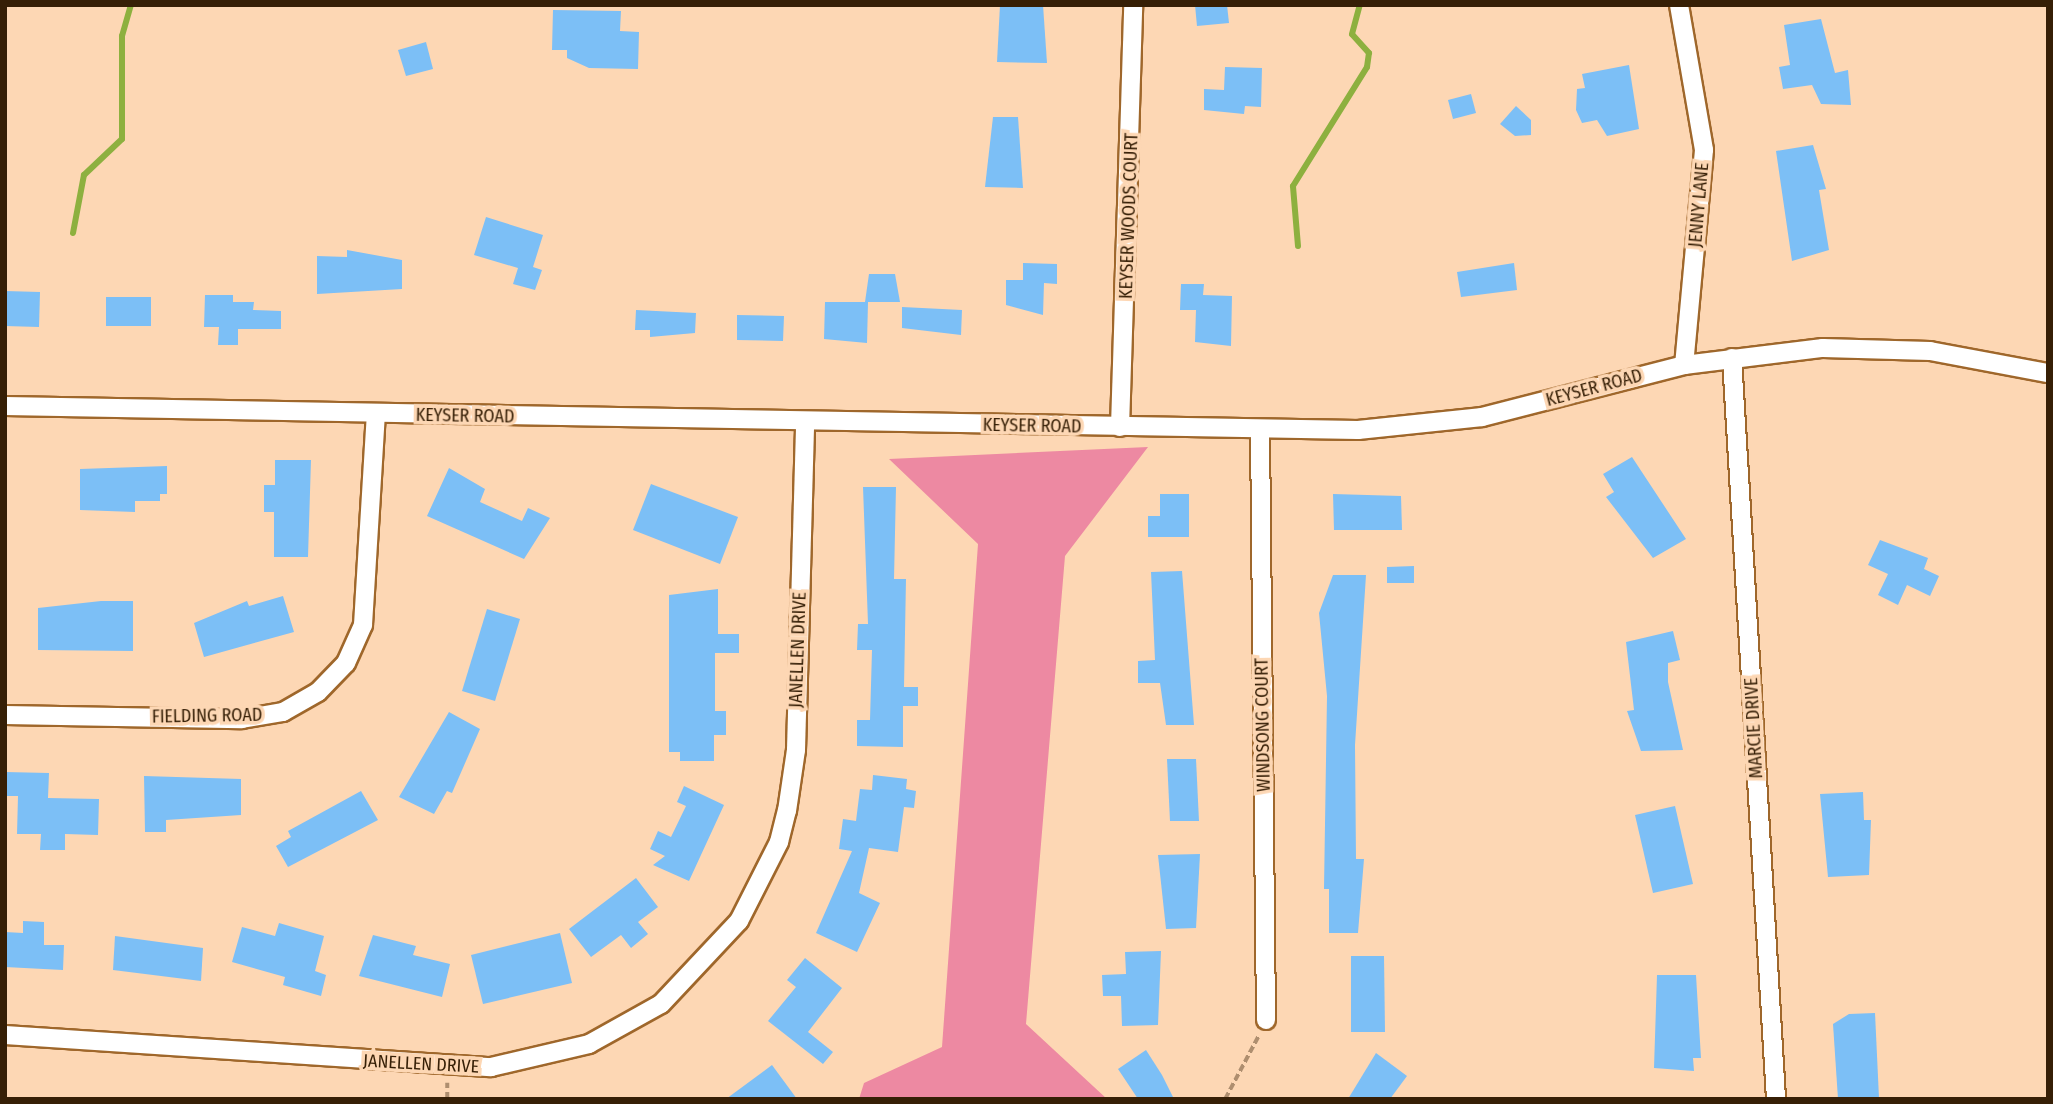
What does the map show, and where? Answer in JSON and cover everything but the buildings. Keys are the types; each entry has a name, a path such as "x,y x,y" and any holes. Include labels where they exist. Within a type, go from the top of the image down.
{"street":[{"name":"KEYSER WOODS COURT","path":"1120,427 1133,5"},
{"name":"JENNY LANE","path":"1679,5 1704,150 1684,365"},
{"name":"KEYSER ROAD","path":"5,407 1260,429 1444,423 1684,365 1732,358 1875,347 2048,373"},
{"name":"MARCIE DRIVE","path":"1732,358 1776,1099"},
{"name":"FIELDING ROAD","path":"5,715 242,719 283,712 318,692 346,663 363,625 376,414"},
{"name":"JANELLEN DRIVE","path":"5,1035 491,1068 589,1044 661,1004 739,921 775,852 787,811 796,750 805,422"},
{"name":"WINDSONG COURT","path":"1260,429 1266,1020"}],"path":[{"path":"1225,1099 1266,1020"},
{"path":"447,1084 447,1099"}],"shaded area":[{"path":"1148,447 1065,556 1026,1024 1107,1099 859,1099 864,1083 942,1047 978,544 889,459"}],"waterway":[{"path":"73,233 84,175 122,139 122,36 131,5"},
{"path":"1298,246 1293,186 1367,67 1369,53 1352,34 1360,5"}]}
